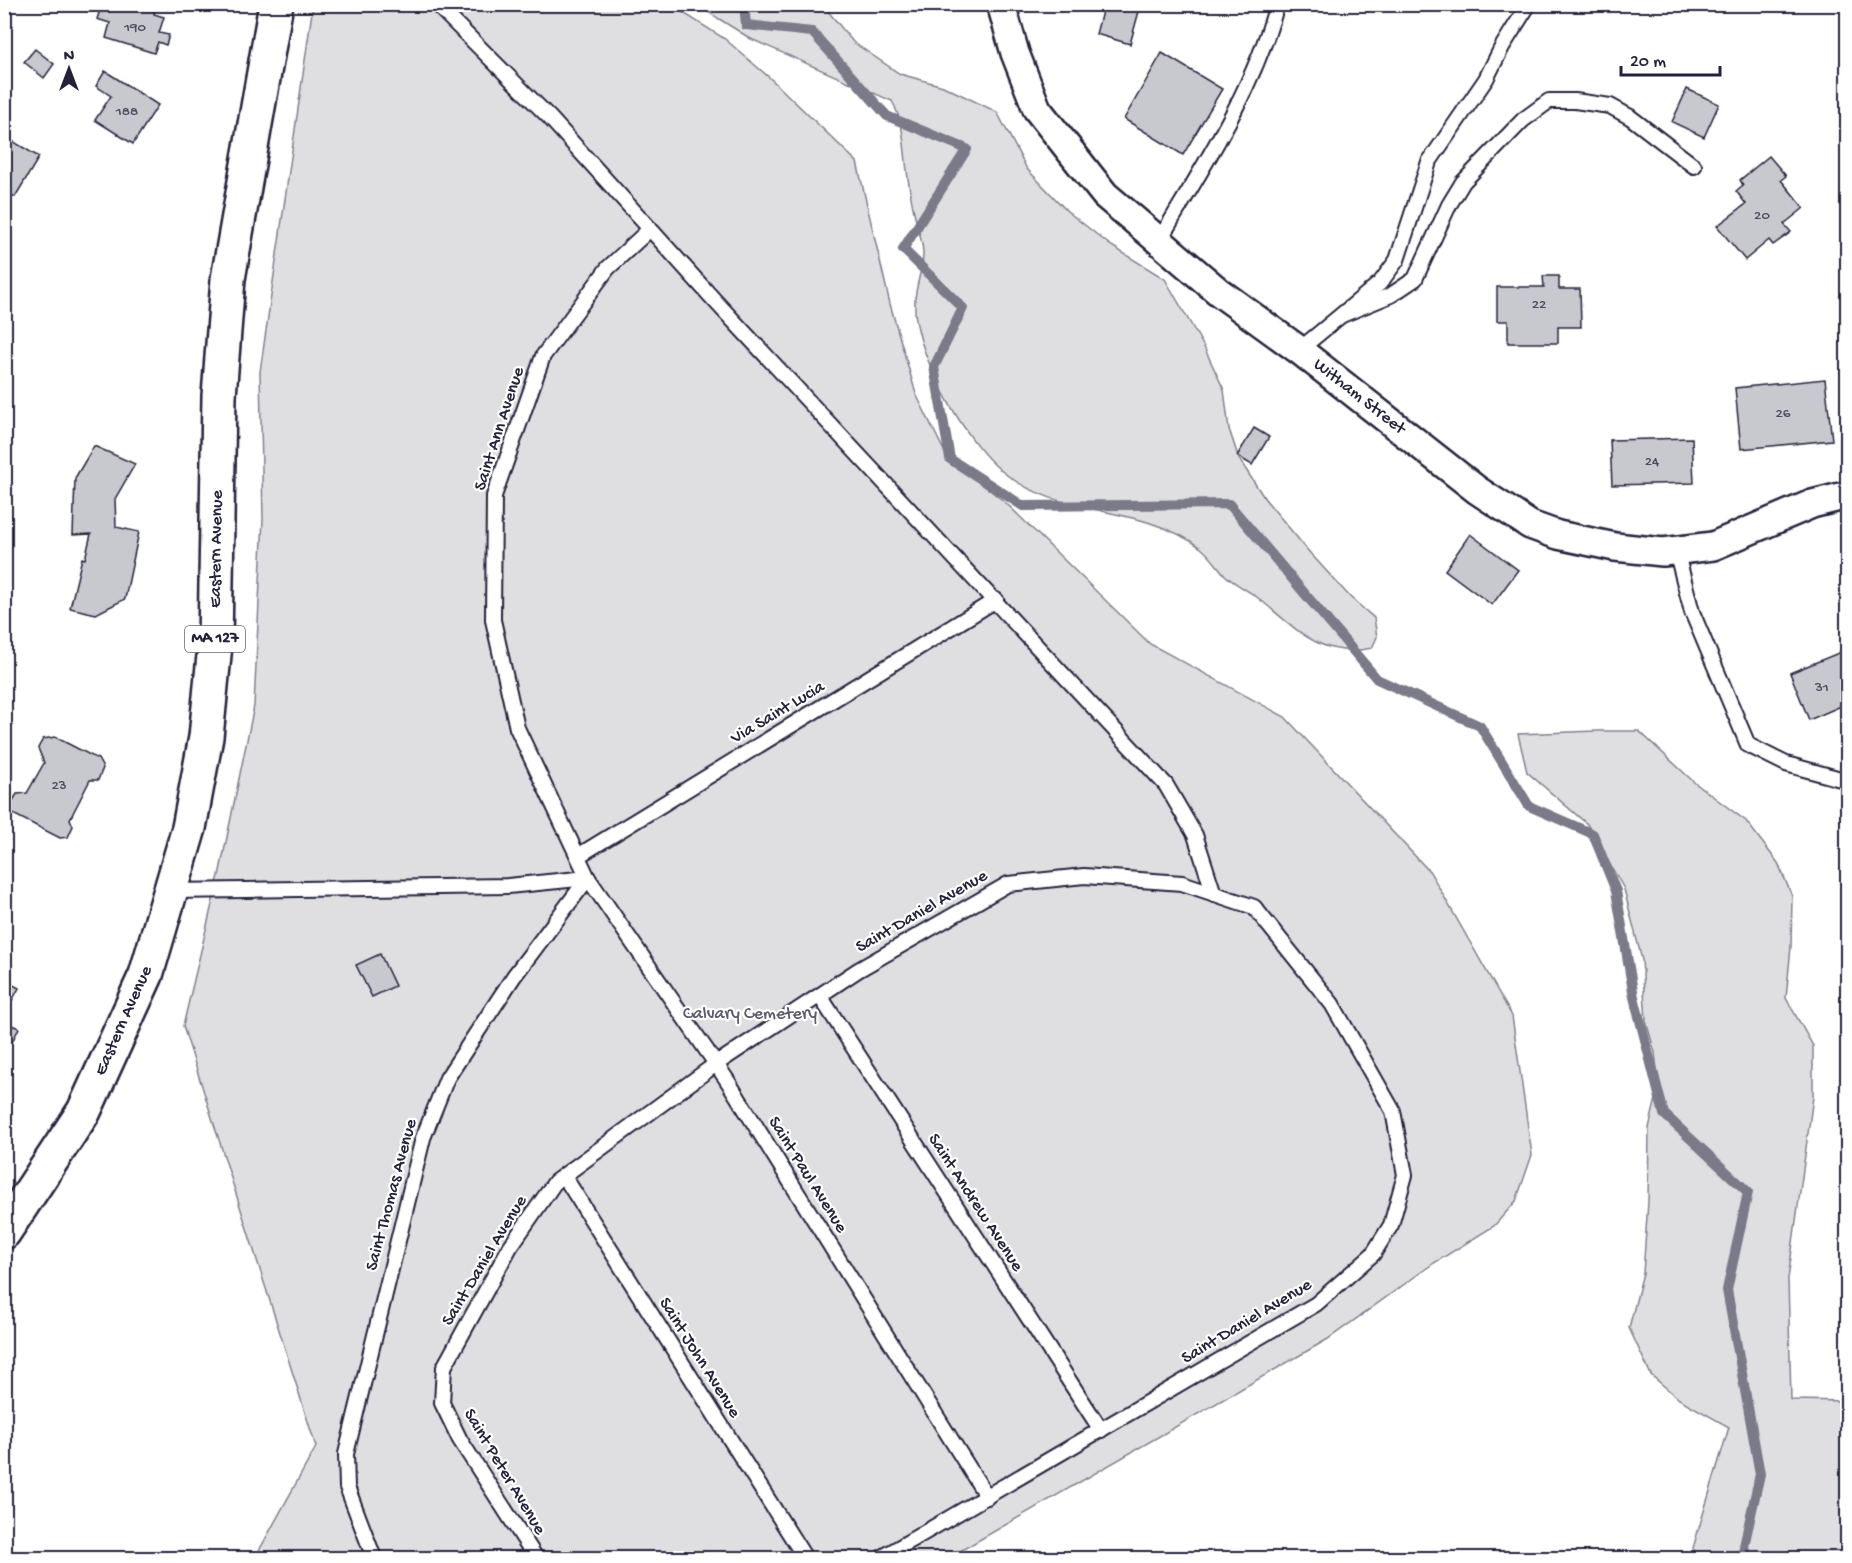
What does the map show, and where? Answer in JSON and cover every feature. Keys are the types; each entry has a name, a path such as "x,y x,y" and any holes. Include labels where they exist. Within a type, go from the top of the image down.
{"main road":[{"name":"Eastern Avenue","path":"4,1232 84,1111 146,975 189,828 206,737 215,645 219,396 228,279 276,4"}],"street":[{"name":"Witham Street","path":"1001,4 1015,53 1037,109 1105,195 1219,292 1299,350 1477,490 1530,525 1558,536 1615,547 1663,552 1713,546 1812,504 1848,495"}],"lane":[{"path":"436,4 550,118 650,229 1166,785 1195,835 1214,894"},
{"path":"1159,242 1234,107 1269,34 1277,4"},
{"path":"1299,350 1380,283 1397,260 1429,162 1486,79 1502,47 1529,4"},
{"path":"1342,315 1391,295 1415,279 1449,205 1463,182 1524,120 1550,101 1575,101 1610,106 1630,117 1694,166"},
{"name":"Saint Ann Avenue","path":"588,878 517,728 493,620 494,496 543,356 608,268 650,229"},
{"path":"1676,550 1692,612 1748,746 1786,764 1848,781"},
{"name":"Via Saint Lucia","path":"578,856 996,600"},
{"name":"Saint Daniel Avenue","path":"442,1403 444,1366 510,1247 555,1182 716,1064 858,970 1008,884 1084,876 1182,883 1254,907 1332,1004 1393,1111 1405,1175 1391,1225 1373,1254 1316,1304 881,1558"},
{"path":"171,891 508,886 588,878"},
{"name":"Saint Paul Avenue","path":"588,878 716,1064 987,1497"},
{"name":"Saint Thomas Avenue","path":"374,1558 347,1487 346,1454 423,1138 447,1078 514,976 588,878"},
{"name":"Saint Andrew Avenue","path":"820,996 1101,1430"},
{"name":"Saint John Avenue","path":"564,1176 805,1558"},
{"name":"Saint Peter Avenue","path":"442,1403 460,1440 536,1558"}],"green space":[{"name":"Calvary Cemetery","path":"313,5 671,5 725,39 771,79 857,162 890,304 916,394 946,455 1006,503 1150,644 1285,717 1430,872 1512,1016 1532,1155 1516,1201 1494,1226 1434,1263 1328,1339 948,1558 255,1558 316,1447 183,1026 220,871 254,706 263,519 260,372"},
{"path":"697,5 823,5 853,42 900,74 943,86 997,112 1027,169 1067,211 1110,245 1165,279 1204,347 1224,390 1229,429 1239,459 1265,499 1310,553 1351,598 1374,618 1377,637 1372,648 1337,649 1323,645 1297,630 1225,575 1201,548 1176,533 1151,523 1045,496 1020,484 997,467 969,435 955,413 930,366 921,342 915,300 923,251 911,199 901,126 892,101 751,39"},
{"path":"1639,731 1695,783 1746,821 1778,863 1792,896 1791,947 1786,998 1813,1046 1813,1097 1788,1279 1791,1400 1847,1401 1847,1558 1694,1558 1693,1548 1729,1427 1679,1399 1651,1375 1629,1328 1643,1273 1648,1202 1649,1128 1659,1086 1655,1053 1646,1021 1642,960 1624,889 1587,824 1527,772 1518,734"}],"building":[{"path":"102,4 125,9 126,4 156,4 154,14 164,17 159,33 169,35 166,45 158,42 154,53 106,38 110,23 97,19"},
{"path":"1104,4 1141,4 1130,44 1096,34"},
{"path":"35,49 54,64 44,78 24,62"},
{"path":"1162,53 1222,89 1183,155 1124,119"},
{"path":"105,71 158,105 133,144 95,120 111,96 96,86"},
{"path":"1687,89 1719,104 1704,137 1672,122"},
{"path":"4,136 39,157 15,197 4,191"},
{"path":"1769,156 1786,176 1781,180 1804,208 1784,224 1791,232 1773,245 1769,240 1745,260 1717,226 1746,204 1736,191 1743,185 1740,180"},
{"path":"1543,276 1559,276 1559,289 1580,289 1581,327 1558,327 1558,343 1508,343 1508,321 1497,321 1497,287 1544,287"},
{"path":"1825,379 1832,440 1741,449 1735,388"},
{"path":"1254,428 1269,437 1252,465 1237,456"},
{"path":"1692,438 1694,483 1612,485 1610,440"},
{"path":"94,446 135,464 115,499 116,527 139,532 125,599 96,614 70,608 82,558 85,559 91,534 73,535 75,478"},
{"path":"1470,534 1518,570 1492,605 1445,570"},
{"path":"1848,649 1848,703 1809,720 1790,673"},
{"path":"55,737 98,759 103,768 98,780 90,780 70,819 73,826 68,837 60,838 13,814 10,805 17,794 27,793 44,763 38,748 43,739"},
{"path":"380,954 395,986 372,997 356,965"},
{"path":"4,980 19,988 4,1015"},
{"path":"4,1022 19,1028 12,1042 4,1038"}],"waterway":[{"path":"744,4 746,25 812,32 887,116 967,149 903,249 963,308 934,367 950,459 1023,506 1229,504 1377,679 1480,726 1529,806 1593,834 1616,891 1634,997 1664,1114 1748,1192 1727,1290 1760,1474 1744,1546 1747,1558"}]}
